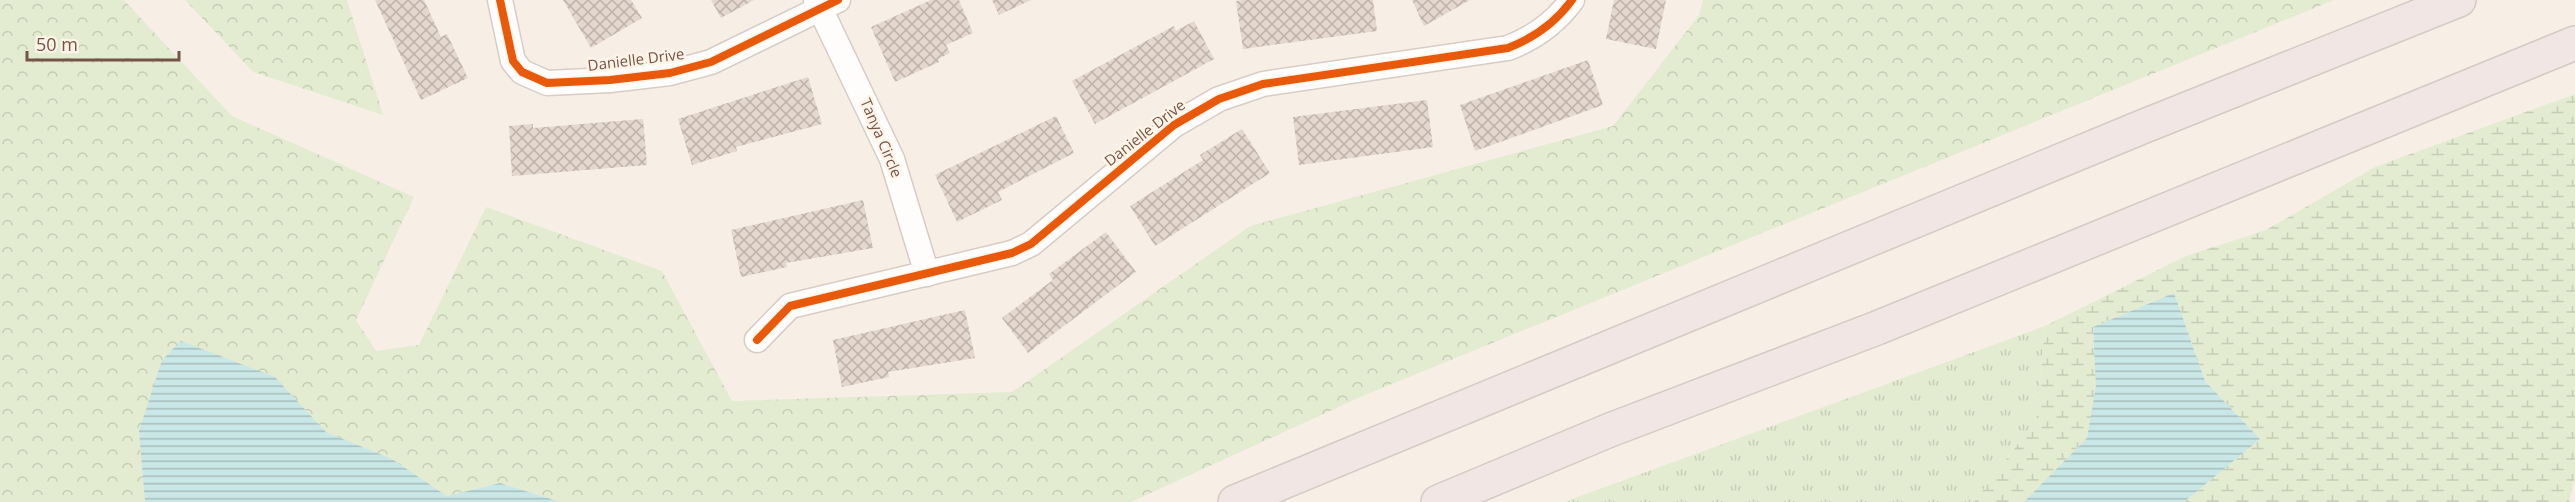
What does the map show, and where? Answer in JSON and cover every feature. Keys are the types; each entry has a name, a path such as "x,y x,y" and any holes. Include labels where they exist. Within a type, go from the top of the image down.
{"highway":[{"path":"2142,127 2408,0"},
{"path":"1234,502 2142,127 2242,90 2459,0"},
{"path":"1438,502 1610,430 1899,319 2575,43"},
{"path":"2502,74 2575,57"}],"street":[{"name":"Danielle Drive","path":"500,0 513,61 522,72 547,83 610,80 670,73 711,62 825,3"},
{"name":"Danielle Drive","path":"757,340 790,306 1012,253 1031,244 1174,125 1219,99 1263,84 1508,48 1533,37 1555,20 1572,0"},
{"name":"Tanya Circle","path":"825,3 892,159 927,274"}],"green space":[{"path":"0,0 124,0 232,116 414,197 356,320 376,351 419,345 486,207 662,271 732,401 1012,392 1250,226 1613,126 1699,15 1703,0 2334,0 1365,395 1131,502 560,502 500,483 447,496 392,459 326,432 275,377 139,431 145,502 0,502"},
{"path":"185,0 347,0 383,115 253,72"},
{"path":"2575,94 2575,477 2569,502 2184,502 2260,439 2205,381 2174,293 2093,327 2097,386 2087,438 2024,502 1974,502 2036,420 2045,326 2186,256 2266,230 2375,167"},
{"path":"2045,326 2036,420 1974,502 1564,502"}],"water":[{"path":"2174,293 2205,381 2260,439 2184,502 2024,502 2087,438 2096,386 2093,327"},
{"path":"181,341 275,377 326,432 392,459 447,496 500,483 560,502 145,502 139,431 162,360"}],"building":[{"path":"375,0 424,0 441,37 447,34 468,78 421,100"},
{"path":"563,0 631,0 642,18 591,48"},
{"path":"711,0 754,0 721,18"},
{"path":"931,0 959,0 973,33 946,45 950,53 938,59 939,62 895,82 871,27"},
{"path":"992,0 1031,0 999,15"},
{"path":"1373,0 1377,31 1243,49 1236,1"},
{"path":"1412,0 1470,0 1424,26"},
{"path":"1614,0 1666,0 1656,49 1606,39"},
{"path":"1194,21 1214,59 1095,124 1072,81 1174,26 1176,31"},
{"path":"1588,60 1603,105 1475,151 1460,105"},
{"path":"808,77 822,124 736,147 737,151 692,165 678,119"},
{"path":"1427,100 1433,147 1299,165 1293,117"},
{"path":"1056,116 1074,153 998,192 1002,200 957,222 935,175"},
{"path":"643,119 647,165 512,176 509,126 533,124 533,128"},
{"path":"1242,129 1270,173 1155,246 1130,206 1203,160 1200,155"},
{"path":"863,200 873,248 786,263 787,267 741,277 731,230"},
{"path":"1106,232 1136,272 1028,353 1002,318 1053,280 1049,274"},
{"path":"965,310 975,358 888,372 889,377 842,387 833,340"}],"cycle path":[{"path":"500,0 513,61 522,72 547,83 610,80 670,73 711,62 838,0"},
{"path":"757,340 790,306 1012,253 1031,244 1174,125 1219,99 1263,84 1508,48 1544,28 1572,0"}]}
